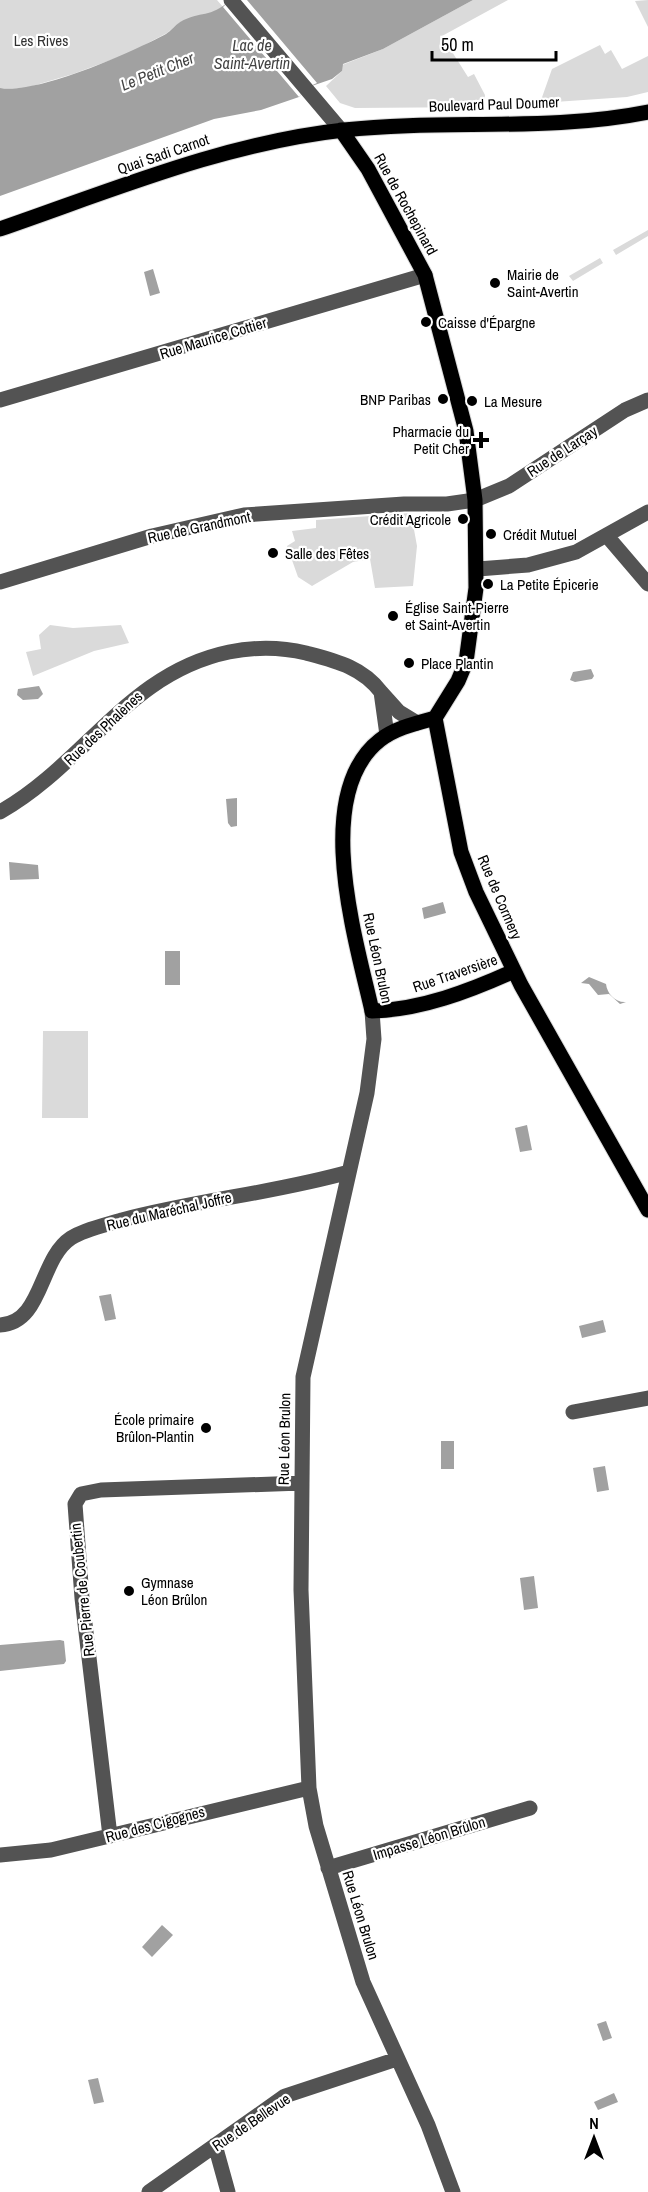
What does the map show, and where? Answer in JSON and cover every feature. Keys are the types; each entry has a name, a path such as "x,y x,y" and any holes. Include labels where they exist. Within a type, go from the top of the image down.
{"main road":[{"name":"Boulevard Paul Doumer","path":"341,130 386,126 597,118 648,112"},
{"name":"Quai Sadi Carnot","path":"0,229 215,155 286,138 341,130"},
{"name":"Rue de Rochepinard","path":"341,130 368,169 425,274 466,431 475,500"},
{"path":"435,718 458,681 466,662 478,569 475,500"},
{"name":"Rue Léon Brulon","path":"372,1011 349,908 343,842 348,789 356,768 370,749 387,735 435,718"},
{"name":"Rue de Cormery","path":"435,718 461,852 476,892 514,971 647,1203"},
{"name":"Rue Traversière","path":"372,1011 413,1006 468,989 514,971"}],"street":[{"name":"Rue de Rochepinard","path":"231,0 341,130"},
{"name":"Rue Maurice Cottier","path":"0,400 425,274"},
{"name":"Rue de Larçay","path":"475,500 509,486 626,410 648,400"},
{"name":"Rue de Grandmont","path":"0,582 152,536 244,515 404,504 447,504 475,500"},
{"path":"478,569 528,565 576,552 607,537 648,512"},
{"path":"607,537 648,584"},
{"name":"Rue des Phalènes","path":"0,812 47,780 125,705 152,684 199,660 238,650 293,650 350,667 365,674 399,712 417,723"},
{"path":"381,692 387,735"},
{"name":"Rue Léon Brulon","path":"372,1011 372,1059 303,1377 301,1590 309,1788 328,1868 363,1982 428,2125 453,2192"},
{"name":"Rue du Maréchal Joffre","path":"0,1326 18,1321 27,1311 59,1248 72,1237 145,1214 349,1172"},
{"path":"573,1412 648,1398"},
{"name":"Rue Pierre de Coubertin","path":"110,1836 82,1598 75,1504 81,1494 101,1490 302,1483"},
{"name":"Rue des Cigognes","path":"0,1855 51,1850 309,1788"},
{"name":"Impasse Léon Brûlon","path":"328,1868 530,1808"},
{"name":"Rue de Bellevue","path":"149,2192 285,2096 397,2059"},
{"path":"215,2145 228,2192"}],"green space":[{"name":"Les Rives","path":"0,0 217,0 223,7 219,12 180,22 167,33 127,54 73,74 26,88 0,88"},
{"path":"473,0 508,0 442,36 468,77 474,74 485,95 484,107 355,108 340,103 326,86 342,71 342,65 383,49"},
{"path":"648,0 648,27 635,1"},
{"path":"600,45 605,54 611,50 622,69 648,56 648,92 627,97 540,103 552,69"},
{"path":"648,230 648,236 616,255 613,250"},
{"path":"600,258 603,263 573,281 569,276"},
{"path":"411,513 417,546 413,586 375,588 370,559 353,562 312,586 298,577 287,546 295,541 292,531 316,528 316,520"},
{"path":"50,625 73,628 121,625 129,643 94,651 33,676 26,652 41,649 39,635"},
{"path":"43,1031 88,1031 88,1118 42,1118"}],"water":[{"name":"Lac de Saint-Avertin","path":"230,0 473,0 383,49 343,64 342,71 332,79 306,88 299,97 261,110 214,119 0,196 0,88 37,85 108,61 166,34 187,18 217,10"},
{"path":"153,269 160,293 150,296 144,272"},
{"path":"591,669 594,676 592,679 575,682 570,680 573,672"},
{"path":"39,686 43,694 38,699 23,700 17,695 18,689"},
{"path":"237,798 237,826 231,827 228,823 226,799"},
{"path":"9,862 38,865 39,879 10,880"},
{"path":"443,902 446,913 424,919 422,908"},
{"path":"165,951 180,951 180,985 165,985"},
{"path":"589,977 606,984 613,997 626,1002 620,1004 609,994 598,995 589,984 581,983"},
{"path":"527,1125 532,1150 520,1152 515,1128"},
{"path":"111,1294 116,1319 105,1321 99,1296"},
{"path":"603,1320 606,1332 582,1338 579,1326"},
{"path":"441,1441 454,1441 454,1469 441,1469"},
{"path":"605,1466 609,1490 597,1492 593,1468"},
{"path":"534,1576 538,1608 524,1610 520,1578"},
{"path":"64,1641 66,1661 64,1664 0,1671 0,1645"},
{"path":"162,1925 173,1935 152,1957 142,1947"},
{"path":"606,2021 612,2038 603,2041 597,2024"},
{"path":"98,2078 104,2102 94,2104 88,2080"},
{"path":"614,2093 618,2102 598,2110 594,2102"}],"pier":[{"path":"230,0 247,0 317,83 306,88 299,97 223,7"}],"place":[{"name":"Mairie de Saint-Avertin","path":"495,283"},
{"name":"Caisse d'Épargne","path":"426,322"},
{"name":"BNP Paribas","path":"443,399"},
{"name":"La Mesure","path":"472,401"},
{"name":"Pharmacie du Petit Cher","path":"481,440"},
{"name":"Crédit Agricole","path":"463,519"},
{"name":"Crédit Mutuel","path":"491,534"},
{"name":"Salle des Fêtes","path":"273,553"},
{"name":"La Petite Épicerie","path":"488,584"},
{"name":"Église Saint-Pierre et Saint-Avertin","path":"393,616"},
{"name":"Place Plantin","path":"409,663"},
{"name":"École primaire Brûlon-Plantin","path":"206,1428"},
{"name":"Gymnase Léon Brûlon","path":"129,1591"}],"water label":[{"name":"Le Petit Cher","path":"157,71"}]}
